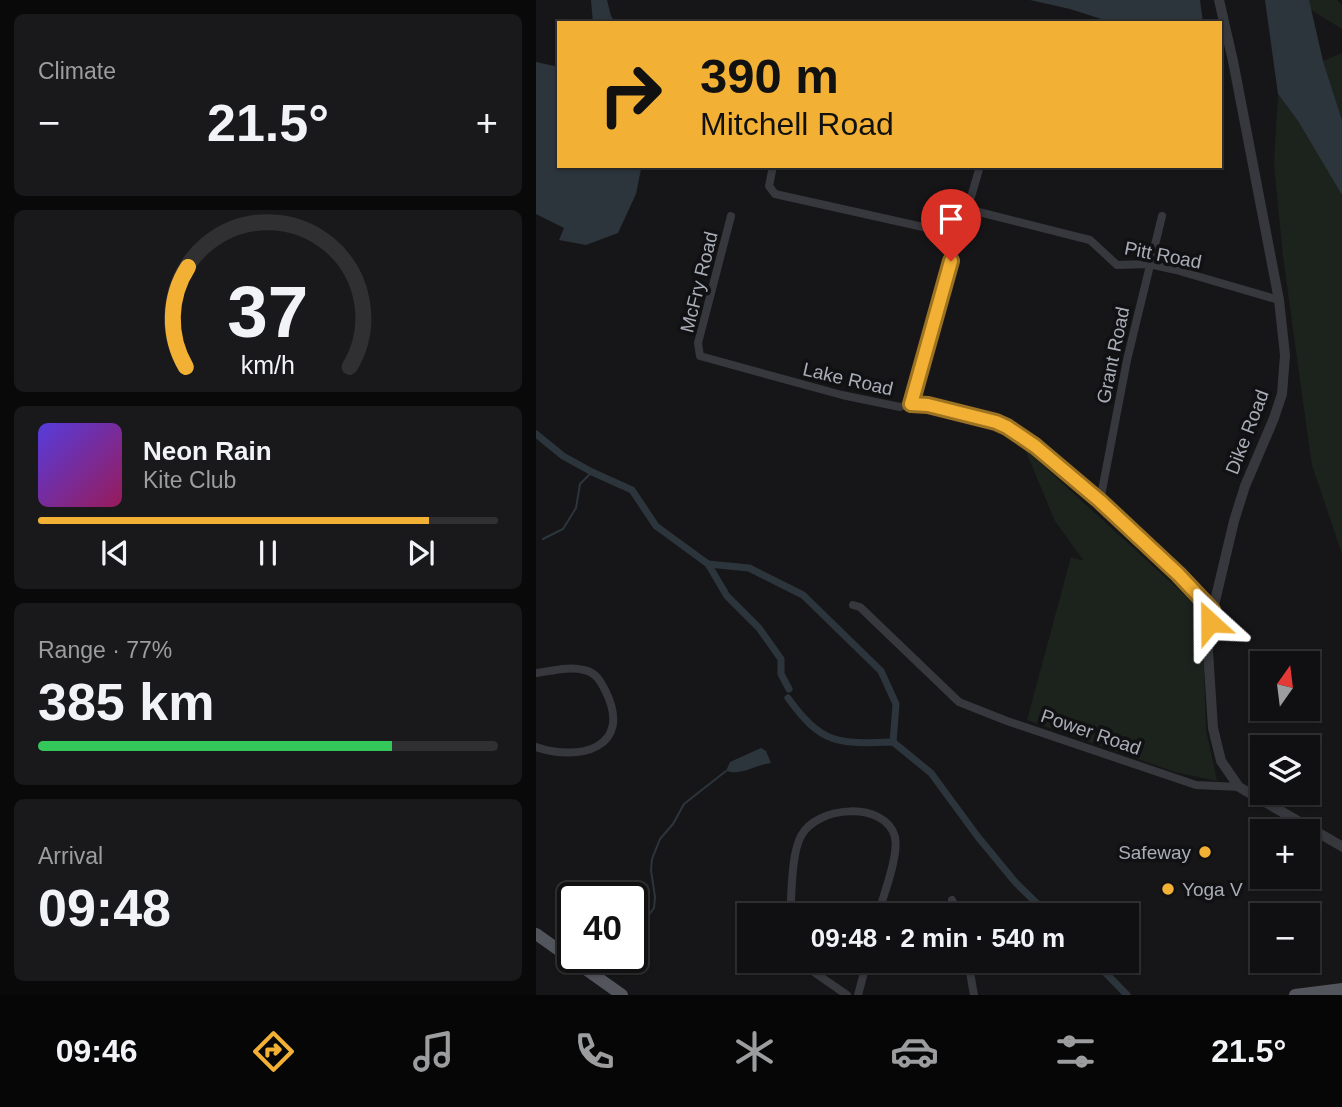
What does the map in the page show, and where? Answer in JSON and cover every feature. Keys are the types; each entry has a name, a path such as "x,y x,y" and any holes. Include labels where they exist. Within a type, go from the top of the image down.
{"main road":[{"path":"536,934 622,995"},
{"path":"1295,995 1343,989"}],"street":[{"name":"Dike Road","path":"1219,0 1279,300 1285,355 1282,394 1245,485 1212,610 1208,651 1213,728 1221,761 1239,787"},
{"path":"773,168 769,186 775,194 959,235"},
{"path":"911,404 979,168"},
{"name":"Pitt Road","path":"967,209 1090,240 1116,265 1149,264 1279,300"},
{"name":"McFry Road","path":"700,356 698,343 731,216"},
{"name":"Grant Road","path":"1100,501 1127,360 1162,216"},
{"name":"Lake Road","path":"700,356 842,395 900,407 911,404 942,408 1007,427 1035,446 1100,501 1212,610"},
{"name":"Power Road","path":"853,605 860,607 960,702 1010,723 1196,785 1239,787 1343,847"},
{"path":"536,673 572,668 594,673 609,698 613,716 607,738 594,749 579,753 536,747"},
{"path":"791,903 797,846 809,825 836,814 858,811 885,821 896,840 881,903"},
{"path":"815,973 847,995"},
{"path":"858,995 864,973"},
{"path":"970,973 974,995"}],"shaded area":[{"path":"591,0 607,0 615,21 593,21"},
{"path":"1030,0 1200,0 1203,21 1108,21"},
{"path":"1265,0 1309,0 1323,61 1342,120 1342,195 1298,121 1278,94"},
{"path":"1309,0 1337,0 1342,5 1342,29 1310,9"},
{"path":"1342,53 1342,120 1323,61"},
{"path":"536,62 557,67 557,168 641,169 636,194 618,233 586,245 559,240 564,228 536,214"},
{"path":"1278,94 1298,121 1342,195 1342,554 1312,465 1305,416 1283,256 1274,164"},
{"path":"1025,449 1202,611 1206,730 1217,781 1175,772 1027,720 1071,557 1084,561 1055,521"},
{"path":"761,748 766,751 771,763 743,771 726,771 730,762"}],"waterway":[{"path":"536,434 563,456 632,490 656,526 708,564 749,568 803,595 881,671 896,704 893,742"},
{"path":"543,539 563,529 576,508 580,484 592,472"},
{"path":"708,564 727,596 759,628 781,659 781,674 789,689"},
{"path":"788,698 811,725 822,733 858,743 893,742 931,773 978,837 1016,883 1037,903"},
{"path":"648,916 654,908 655,897 652,859 660,839 673,824 684,804 726,771"},
{"path":"1106,973 1127,995"}],"place":[{"name":"Safeway","path":"1205,852"},
{"name":"Yoga V","path":"1168,889"}],"route":[{"path":"951,261 911,404 928,405 996,422 1035,446 1100,501 1178,574 1212,610 1210,622"}]}
